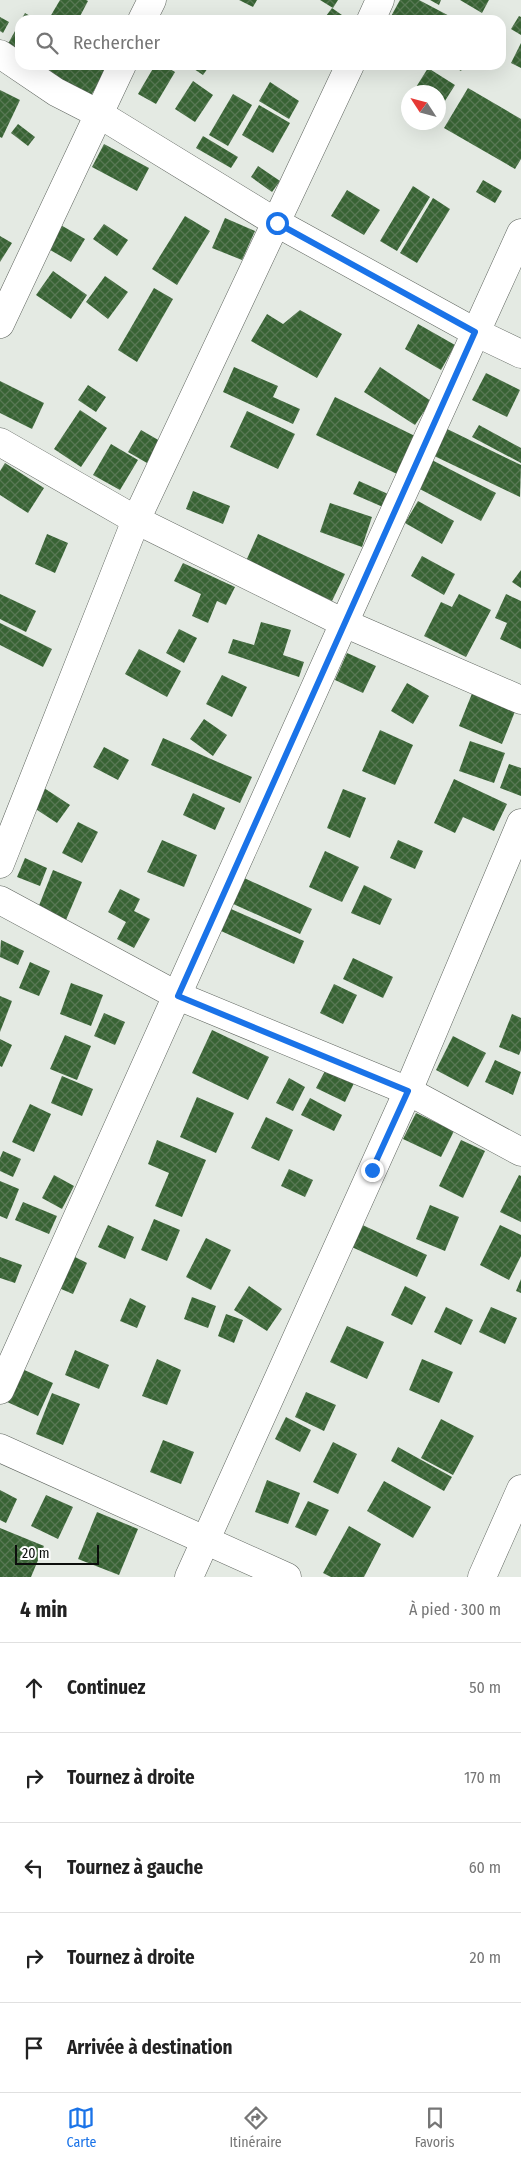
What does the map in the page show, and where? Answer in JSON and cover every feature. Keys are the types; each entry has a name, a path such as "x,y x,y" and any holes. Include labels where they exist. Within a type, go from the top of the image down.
{"street":[{"path":"144,15 152,0"},
{"path":"373,15 380,0"},
{"path":"0,54 15,64"},
{"path":"24,70 56,92 99,114 277,223 475,332 521,354"},
{"path":"0,324 120,70"},
{"path":"0,864 136,520 348,70"},
{"path":"0,1390 521,233"},
{"path":"0,442 136,520 344,623 521,700"},
{"path":"189,1577 408,1091 521,823"},
{"path":"0,900 178,996 408,1091 521,1152"},
{"path":"0,1448 287,1577"},
{"path":"482,1577 521,1489"}],"building":[{"path":"60,0 88,1 81,15 51,15"},
{"path":"239,0 257,0 253,7"},
{"path":"320,0 338,0 333,8"},
{"path":"400,0 419,0 448,15 392,15"},
{"path":"430,0 441,0 439,5"},
{"path":"460,0 489,0 482,13"},
{"path":"332,8 342,15 327,15"},
{"path":"519,16 521,17 521,35 511,29"},
{"path":"0,17 9,22 3,33 0,31"},
{"path":"15,31 15,57 4,51"},
{"path":"521,43 521,68 511,63"},
{"path":"37,70 106,70 89,99"},
{"path":"152,70 172,70 175,72 156,104 138,94"},
{"path":"196,70 206,70 203,75"},
{"path":"427,70 431,70 455,85 446,99 446,85 417,85"},
{"path":"193,81 213,95 195,122 175,109"},
{"path":"270,82 299,101 289,119 259,101"},
{"path":"468,88 521,119 521,159 515,169 446,129 446,125"},
{"path":"0,90 20,100 2,138 0,137"},
{"path":"233,94 252,105 228,146 209,135"},
{"path":"259,105 290,123 273,153 242,135"},
{"path":"18,124 35,137 28,146 11,133"},
{"path":"203,136 238,157 231,168 196,148"},
{"path":"104,144 149,168 137,191 92,167"},
{"path":"258,166 280,181 272,192 251,177"},
{"path":"483,180 502,191 495,203 476,192"},
{"path":"413,186 430,197 397,251 380,241"},
{"path":"347,190 380,210 364,235 331,216"},
{"path":"433,198 450,209 417,263 400,253"},
{"path":"185,216 210,231 177,285 152,269"},
{"path":"225,218 255,231 242,260 212,248"},
{"path":"59,224 85,239 71,262 45,247"},
{"path":"104,224 128,240 117,256 93,239"},
{"path":"0,236 12,243 0,262"},
{"path":"53,271 87,295 71,319 36,295"},
{"path":"105,276 128,292 108,319 86,302"},
{"path":"154,288 173,299 137,362 118,350"},
{"path":"300,310 342,334 317,378 251,341 267,314 283,324"},
{"path":"418,324 455,345 441,370 405,349"},
{"path":"234,367 278,386 273,397 300,409 293,424 223,392"},
{"path":"380,367 431,401 415,425 364,392"},
{"path":"486,373 520,390 507,417 472,400"},
{"path":"0,381 44,403 32,429 0,413"},
{"path":"88,385 106,397 96,412 78,400"},
{"path":"335,397 415,436 397,474 316,435"},
{"path":"80,410 107,428 81,467 54,449"},
{"path":"247,411 295,434 278,469 230,447"},
{"path":"479,425 521,448 521,463 472,437"},
{"path":"441,426 521,465 520,497 428,453"},
{"path":"141,430 160,441 147,463 128,452"},
{"path":"111,444 138,460 120,490 93,475"},
{"path":"428,458 496,493 481,521 414,486"},
{"path":"5,463 44,488 28,513 0,495 0,471"},
{"path":"359,481 388,494 383,507 353,494"},
{"path":"193,491 230,506 223,524 186,509"},
{"path":"418,501 454,521 442,544 405,523"},
{"path":"330,503 372,517 362,547 320,532"},
{"path":"47,534 68,543 55,573 35,564"},
{"path":"258,534 345,574 332,601 246,561"},
{"path":"422,556 455,574 444,595 411,576"},
{"path":"183,563 235,587 226,605 217,601 208,623 192,616 201,594 174,581"},
{"path":"521,570 521,588 512,582"},
{"path":"0,594 36,611 26,632 0,619"},
{"path":"459,594 491,610 466,657 424,636 441,602 452,607"},
{"path":"506,594 521,601 521,649 500,639 507,623 495,618"},
{"path":"261,622 291,630 283,655 304,662 299,677 228,653 233,639 254,645"},
{"path":"0,623 52,649 43,667 0,645"},
{"path":"179,629 197,638 184,663 166,653"},
{"path":"139,649 181,671 167,697 125,674"},
{"path":"347,653 376,666 363,693 335,680"},
{"path":"222,675 247,687 232,717 206,704"},
{"path":"407,683 429,696 413,724 391,711"},
{"path":"473,691 516,709 502,744 459,726"},
{"path":"204,719 227,735 213,756 190,739"},
{"path":"380,730 413,745 395,785 362,771"},
{"path":"163,738 252,777 240,803 151,765"},
{"path":"470,741 505,753 494,783 459,771"},
{"path":"104,747 129,760 118,780 93,767"},
{"path":"509,764 521,768 521,796 500,788"},
{"path":"454,779 507,804 494,831 463,817 455,833 434,823"},
{"path":"41,786 70,805 57,823 28,804"},
{"path":"343,789 366,798 350,838 327,828"},
{"path":"193,793 225,808 215,830 183,815"},
{"path":"78,822 98,832 82,863 62,853"},
{"path":"162,840 197,855 184,887 147,872"},
{"path":"398,840 423,851 415,869 390,858"},
{"path":"325,851 359,867 342,902 309,887"},
{"path":"25,858 47,868 40,886 17,877"},
{"path":"53,870 82,882 66,920 38,908"},
{"path":"242,877 312,909 300,934 231,903"},
{"path":"364,885 392,899 380,925 351,913"},
{"path":"120,889 140,899 134,911 150,919 134,948 117,939 126,922 108,912"},
{"path":"231,909 304,941 294,964 221,931"},
{"path":"1,940 24,951 18,965 0,957"},
{"path":"353,958 393,977 383,998 343,979"},
{"path":"30,962 50,971 39,996 19,988"},
{"path":"71,983 103,995 91,1026 60,1014"},
{"path":"334,984 357,995 343,1024 320,1013"},
{"path":"0,996 12,1001 0,1032"},
{"path":"104,1013 125,1022 115,1045 94,1036"},
{"path":"512,1014 521,1018 521,1050 519,1055 499,1047"},
{"path":"212,1030 269,1057 248,1100 192,1073"},
{"path":"65,1035 91,1046 77,1080 50,1069"},
{"path":"453,1036 486,1053 468,1087 436,1070"},
{"path":"0,1039 12,1045 2,1067 0,1066"},
{"path":"495,1060 521,1072 513,1095 485,1082"},
{"path":"327,1067 355,1081 345,1102 316,1088"},
{"path":"62,1076 93,1089 82,1116 51,1103"},
{"path":"289,1078 305,1087 293,1111 276,1103"},
{"path":"197,1097 234,1113 216,1153 180,1137"},
{"path":"310,1098 342,1115 334,1131 301,1115"},
{"path":"30,1104 51,1114 34,1152 12,1142"},
{"path":"416,1113 454,1131 441,1157 403,1139"},
{"path":"266,1117 293,1130 279,1161 251,1148"},
{"path":"157,1140 206,1160 182,1217 155,1206 169,1173 148,1164"},
{"path":"461,1140 485,1151 463,1198 439,1186"},
{"path":"3,1151 21,1159 13,1177 0,1171 0,1158"},
{"path":"289,1169 313,1180 305,1197 281,1186"},
{"path":"54,1175 74,1186 62,1209 42,1198"},
{"path":"519,1175 521,1176 521,1222 500,1212"},
{"path":"0,1181 19,1189 7,1219 0,1216"},
{"path":"23,1202 57,1216 49,1234 15,1220"},
{"path":"430,1205 459,1217 445,1251 416,1239"},
{"path":"154,1219 180,1230 167,1261 141,1250"},
{"path":"354,1221 427,1255 417,1277 343,1243"},
{"path":"108,1225 134,1237 125,1259 98,1247"},
{"path":"500,1225 521,1235 521,1256 509,1280 480,1265"},
{"path":"206,1238 231,1250 211,1290 186,1277"},
{"path":"69,1254 87,1263 73,1294 54,1286"},
{"path":"0,1257 22,1265 15,1283 0,1278"},
{"path":"521,1279 521,1293 516,1291"},
{"path":"249,1286 282,1309 267,1331 234,1310"},
{"path":"405,1286 426,1297 412,1325 391,1315"},
{"path":"192,1297 216,1306 208,1328 184,1319"},
{"path":"130,1298 146,1306 137,1328 120,1321"},
{"path":"446,1307 473,1320 461,1345 434,1332"},
{"path":"491,1307 517,1318 505,1344 479,1332"},
{"path":"226,1314 243,1320 234,1343 218,1336"},
{"path":"347,1326 384,1342 367,1379 330,1362"},
{"path":"75,1350 109,1365 99,1389 65,1375"},
{"path":"157,1359 181,1370 167,1405 142,1396"},
{"path":"422,1359 453,1372 439,1403 409,1390"},
{"path":"20,1368 53,1383 38,1416 5,1401"},
{"path":"306,1392 336,1405 324,1431 295,1417"},
{"path":"52,1393 80,1404 63,1445 36,1434"},
{"path":"286,1417 311,1430 300,1452 275,1439"},
{"path":"441,1419 474,1436 453,1475 421,1458"},
{"path":"163,1440 194,1452 181,1484 150,1472"},
{"path":"333,1442 357,1454 338,1494 313,1482"},
{"path":"398,1447 452,1477 444,1491 391,1461"},
{"path":"267,1480 300,1493 288,1524 255,1512"},
{"path":"384,1481 431,1507 413,1538 367,1511"},
{"path":"0,1490 17,1499 6,1523 0,1520"},
{"path":"46,1495 73,1507 58,1539 31,1526"},
{"path":"308,1501 329,1510 316,1536 295,1527"},
{"path":"97,1512 138,1529 119,1575 78,1559"},
{"path":"349,1526 381,1544 364,1577 331,1577 323,1573"},
{"path":"0,1528 44,1546 31,1577 0,1577"}],"route":[{"path":"277,223 475,332 178,996 408,1091 372,1170"}]}
